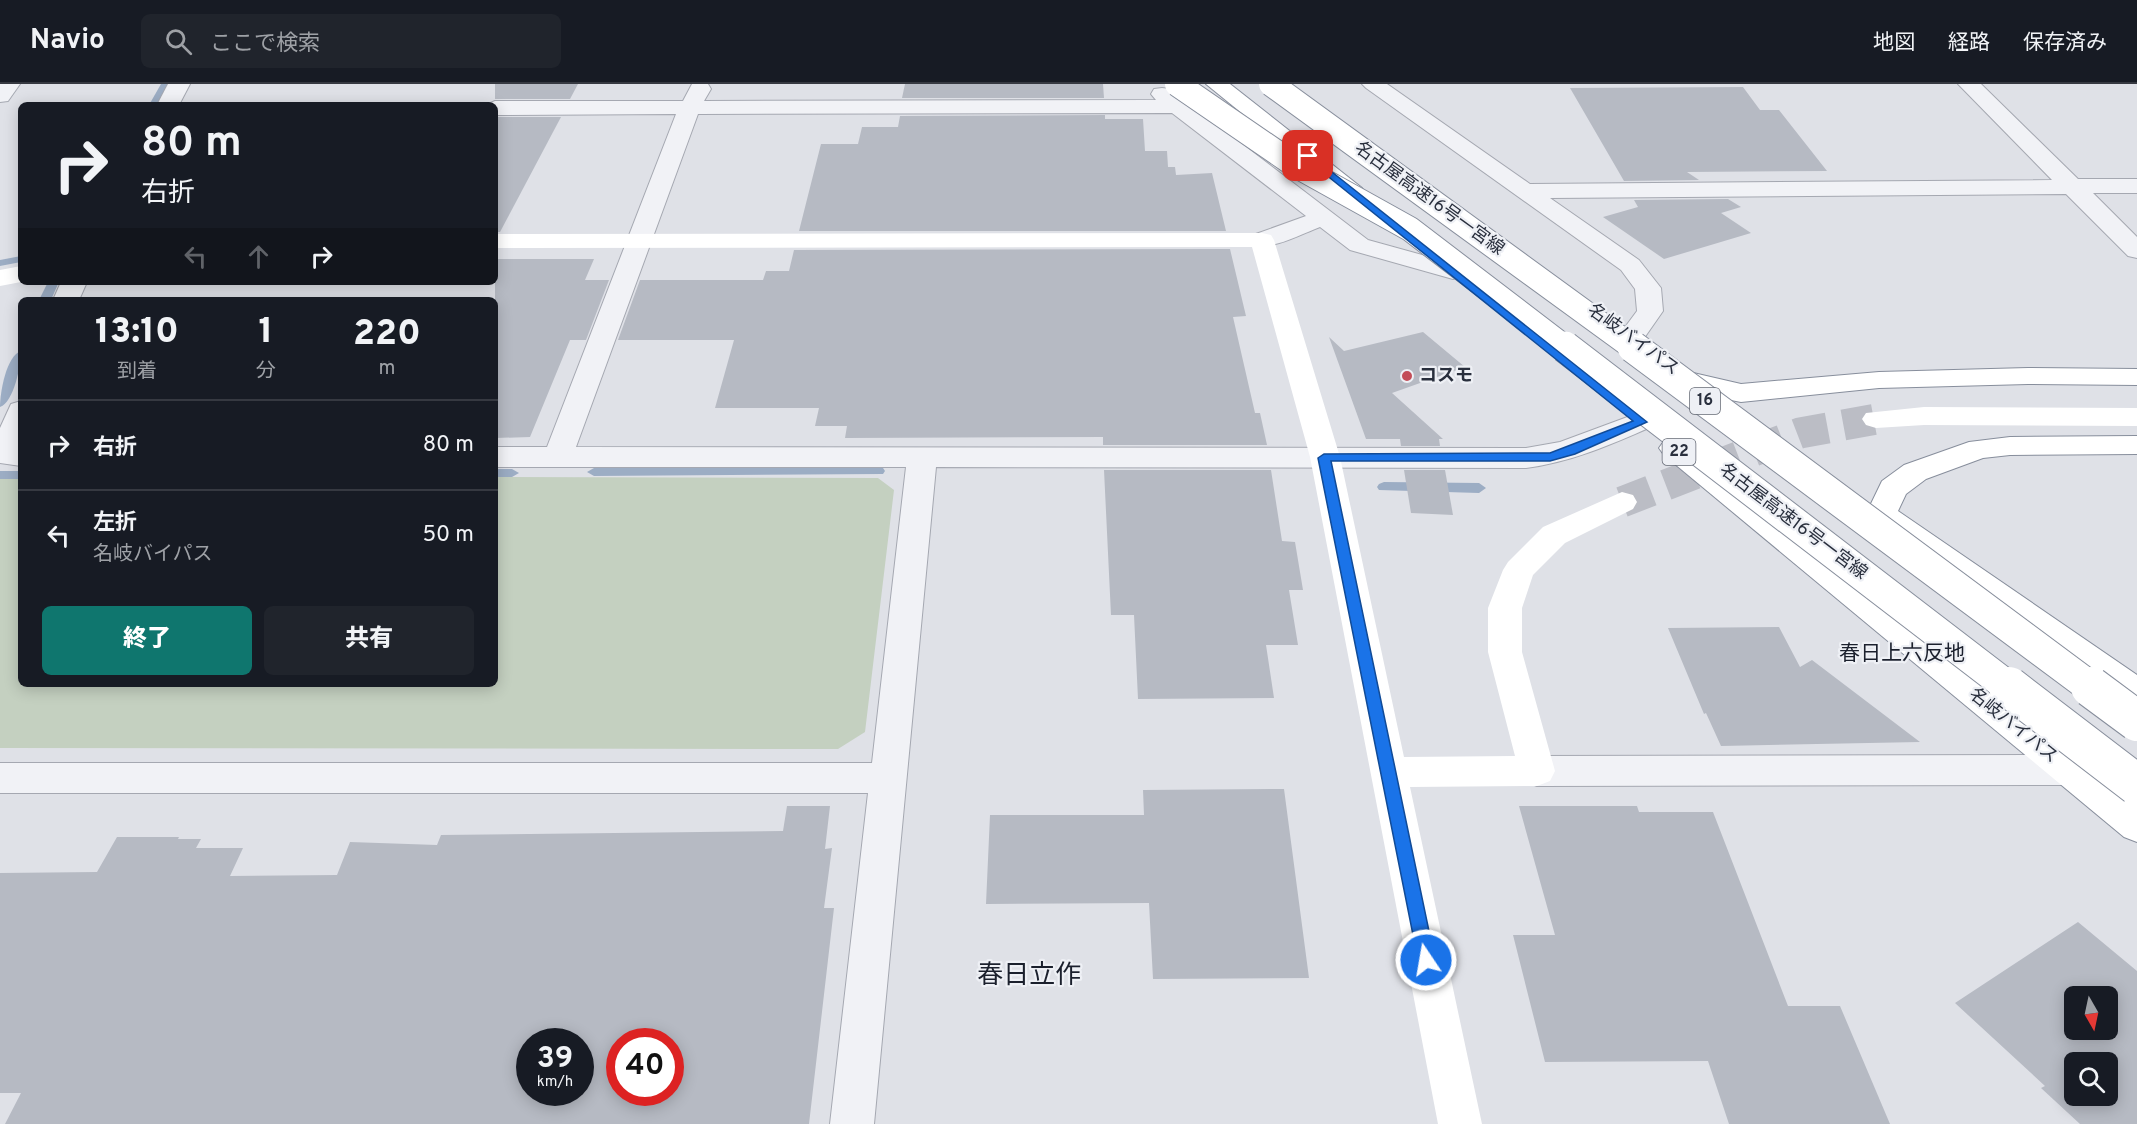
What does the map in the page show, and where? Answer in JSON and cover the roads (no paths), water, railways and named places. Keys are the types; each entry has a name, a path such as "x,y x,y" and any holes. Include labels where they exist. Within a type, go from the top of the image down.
{"main road":[{"name":"名古屋高速16号一宮線","path":"1219,84 2137,785"},
{"name":"名岐バイパス","path":"1219,84 1641,422 2137,826"},
{"name":"名古屋高速16号一宮線","path":"1271,84 1466,225 2137,722"},
{"name":"名岐バイパス","path":"1280,84 1689,380 2137,693"},
{"path":"1305,84 1424,175 1466,225"},
{"path":"1178,95 1295,165 1410,229"},
{"path":"498,241 1262,240 1324,458 1460,1124"},
{"path":"0,278 18,275"},
{"path":"1689,380 1716,389 1741,393 1879,380 2028,376 2137,377"},
{"path":"1876,419 1924,416 2137,417"},
{"path":"1881,514 1893,488 1915,472 1979,450 2010,446 2137,445"},
{"path":"1389,772 1537,771 1505,652 1505,608 1519,570 1554,535 1622,502"}],"street":[{"path":"0,96 9,84"},
{"path":"170,102 179,84"},
{"path":"558,457 690,107 702,84"},
{"path":"1148,84 1178,95 1323,218 1367,249 1453,271"},
{"path":"1373,84 1630,265 1648,288 1650,311 1630,338"},
{"path":"1969,84 2137,251"},
{"path":"498,108 690,107 1178,95"},
{"path":"1524,191 2137,186"},
{"path":"1262,240 1323,218"},
{"path":"18,418 11,437 9,456 18,456"},
{"path":"498,456 1550,457 1641,422"},
{"path":"852,1124 922,457"},
{"path":"1537,771 2066,770"},
{"path":"0,778 889,778"}],"waterway":[{"path":"156,102 166,84"},
{"path":"0,263 18,260"},
{"path":"46,297 52,285"},
{"path":"0,403 18,362"},
{"path":"594,472 878,471"},
{"path":"498,473 512,473"},
{"path":"0,475 18,475"},
{"path":"1384,487 1479,488"}],"tunnel":[{"path":"1622,502 1800,433 1876,419"}],"place":[{"name":"コスモ","path":"1407,376"}],"district":[{"name":"春日上六反地","path":"1902,654"},
{"name":"春日立作","path":"1029,976"}]}
